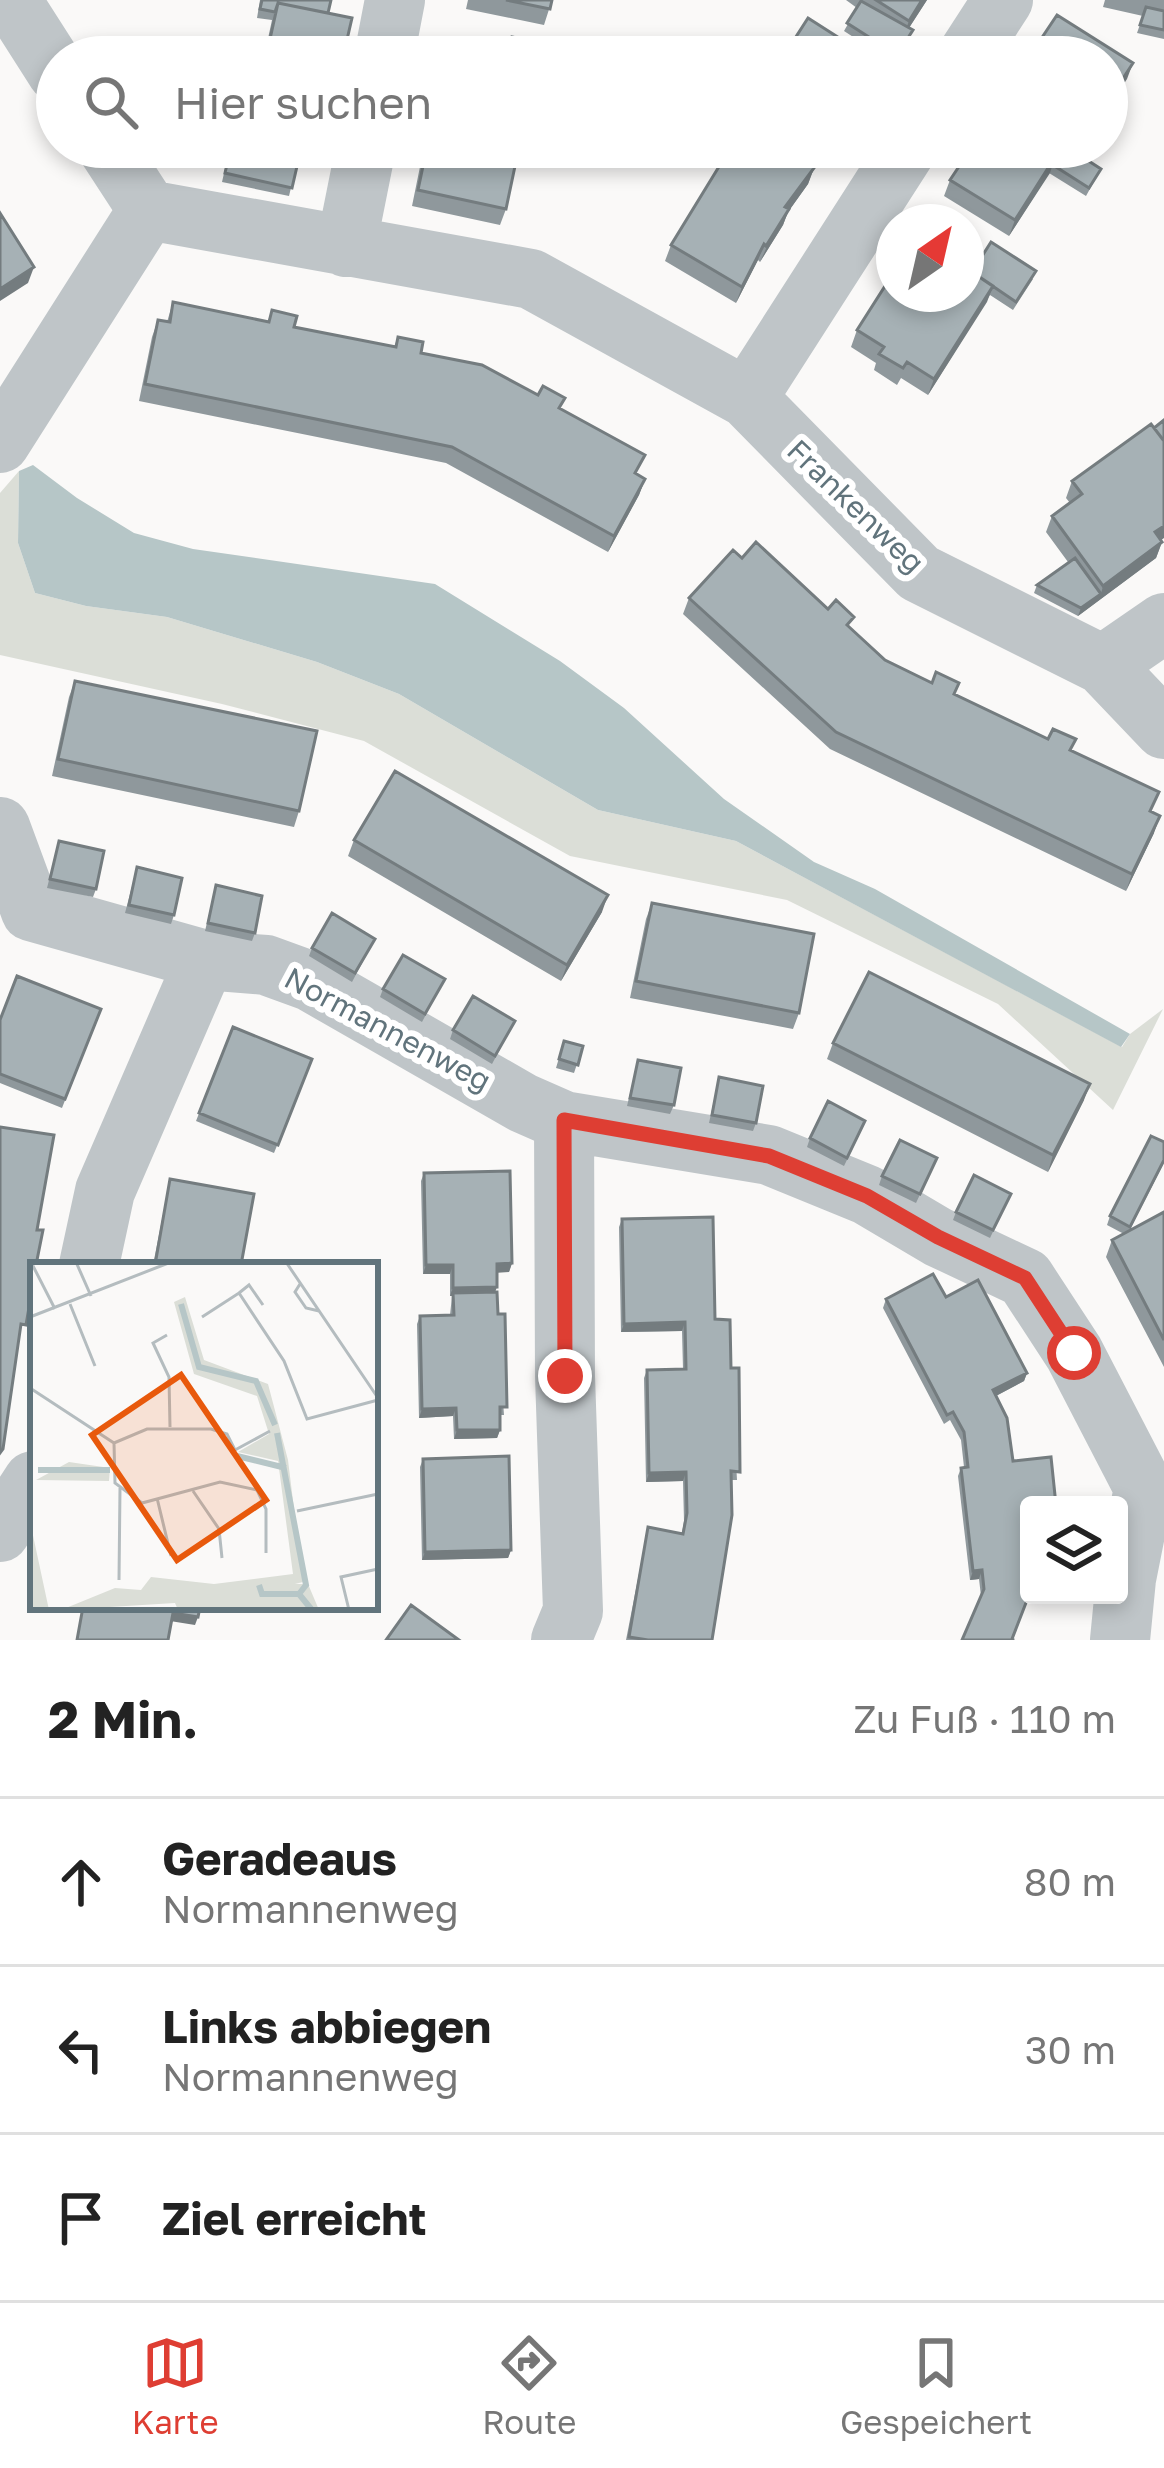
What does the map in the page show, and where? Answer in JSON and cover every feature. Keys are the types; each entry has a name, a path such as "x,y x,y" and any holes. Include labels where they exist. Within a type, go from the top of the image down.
{"street":[{"path":"10,0 36,40"},
{"path":"388,36 395,0"},
{"path":"980,36 1003,0"},
{"path":"0,443 148,210 121,168"},
{"path":"346,247 362,168"},
{"path":"747,398 895,168"},
{"name":"Frankenweg","path":"148,210 531,279 747,398 920,573 1103,665 1164,729"},
{"path":"1103,665 1164,622"},
{"name":"Normannenweg","path":"0,827 31,911 205,960 266,965 310,981 523,1103 564,1120 769,1156 867,1196 938,1237 1025,1278 1074,1353 1144,1488 1120,1640"},
{"path":"90,1262 105,1191 205,960"},
{"path":"561,1640 573,1611 565,1376 564,1120"},
{"path":"0,1532 30,1486"}],"shaded area":[{"path":"33,465 134,533 193,549 435,584 560,661 624,708 724,799 814,862 875,889 1130,1034 1121,1047 736,841 598,810 399,694 317,662 167,617 86,606 35,593 18,543 19,471"},
{"path":"19,471 18,543 35,593 86,606 167,617 317,662 399,694 598,810 736,841 1122,1047 1130,1034 1163,1009 1113,1110 998,1004 787,900 570,856 364,741 0,655 0,493"}],"building":[{"path":"262,0 331,0 328,13 278,3 275,12 260,9"},
{"path":"506,0 552,0 550,9"},
{"path":"876,0 922,0 909,21"},
{"path":"861,1 913,30 909,36 867,36 847,23"},
{"path":"278,3 352,18 348,36 271,36"},
{"path":"1146,7 1164,11 1164,30 1140,25"},
{"path":"1057,15 1090,36 1043,36"},
{"path":"808,18 836,36 796,36"},
{"path":"226,168 297,168 292,188 225,173"},
{"path":"423,168 515,168 506,209 418,190"},
{"path":"718,168 814,168 785,207 789,209 742,287 671,245"},
{"path":"958,168 1048,168 1015,220 950,180"},
{"path":"1058,168 1099,168 1089,188"},
{"path":"0,213 34,267 0,289"},
{"path":"991,242 1036,271 1016,302 984,280 984,253"},
{"path":"984,280 993,286 984,300"},
{"path":"876,300 876,312 977,312 934,379 907,362 903,368 879,354 884,347 857,330"},
{"path":"173,302 269,322 272,310 297,316 294,327 396,347 398,337 423,342 421,353 482,365 538,395 543,386 565,398 559,408 645,455 635,473 645,479 614,536 452,447 145,384 158,320 170,322"},
{"path":"1164,420 1164,441 1154,428"},
{"path":"1151,424 1164,441 1164,526 1155,532 1162,542 1103,586 1052,516 1082,494 1072,481"},
{"path":"756,542 828,609 836,600 854,617 847,625 885,660 932,683 936,672 959,683 954,694 1048,739 1053,729 1076,739 1070,750 1159,792 1150,811 1160,816 1132,874 836,732 689,598 733,550 742,558"},
{"path":"1075,558 1101,594 1081,608 1037,585"},
{"path":"75,681 317,731 299,811 58,759"},
{"path":"395,771 608,895 567,965 354,840"},
{"path":"59,841 104,851 96,889 50,879"},
{"path":"137,867 182,878 174,915 129,905"},
{"path":"216,885 262,896 255,933 208,923"},
{"path":"652,903 814,934 799,1013 636,981"},
{"path":"332,913 375,939 355,973 312,948"},
{"path":"403,955 445,979 425,1014 383,989"},
{"path":"869,972 1090,1084 1053,1155 833,1043"},
{"path":"17,976 101,1009 65,1099 0,1074 0,1020"},
{"path":"473,996 515,1021 495,1056 453,1030"},
{"path":"233,1027 312,1059 278,1145 199,1113"},
{"path":"564,1041 583,1046 578,1065 559,1059"},
{"path":"638,1060 681,1068 674,1105 630,1098"},
{"path":"719,1077 763,1086 756,1123 712,1115"},
{"path":"828,1101 865,1121 847,1158 810,1138"},
{"path":"0,1127 54,1135 37,1230 43,1230 37,1262 30,1262 30,1302 26,1325 21,1324 0,1453"},
{"path":"1151,1136 1164,1142 1164,1160 1130,1227 1110,1216"},
{"path":"900,1140 937,1158 920,1194 882,1176"},
{"path":"510,1171 512,1263 497,1264 497,1287 453,1288 453,1265 426,1265 424,1173"},
{"path":"974,1175 1011,1194 993,1230 956,1212"},
{"path":"170,1179 254,1194 242,1262 156,1262"},
{"path":"1164,1212 1164,1340 1112,1240"},
{"path":"713,1217 715,1319 730,1320 731,1368 739,1368 740,1472 731,1471 732,1515 712,1640 629,1637 648,1527 683,1534 687,1513 686,1472 649,1473 647,1370 686,1369 685,1322 624,1324 622,1219"},
{"path":"933,1274 946,1297 978,1280 1027,1373 993,1390 1007,1418 1013,1461 1051,1457 1055,1496 1020,1496 1020,1604 1026,1604 1014,1640 962,1640 984,1589 982,1570 973,1571 961,1468 968,1467 964,1432 953,1412 947,1415 886,1299"},
{"path":"497,1292 498,1314 505,1314 507,1407 500,1407 500,1430 457,1430 456,1408 422,1409 420,1316 454,1315 453,1293"},
{"path":"509,1456 511,1550 425,1552 423,1459"},
{"path":"411,1605 459,1640 386,1640"},
{"path":"82,1610 199,1610 198,1617 173,1613 168,1640 77,1640"}],"route":[{"path":"565,1376 564,1120 769,1156 867,1196 938,1237 1025,1278 1074,1353"}]}
